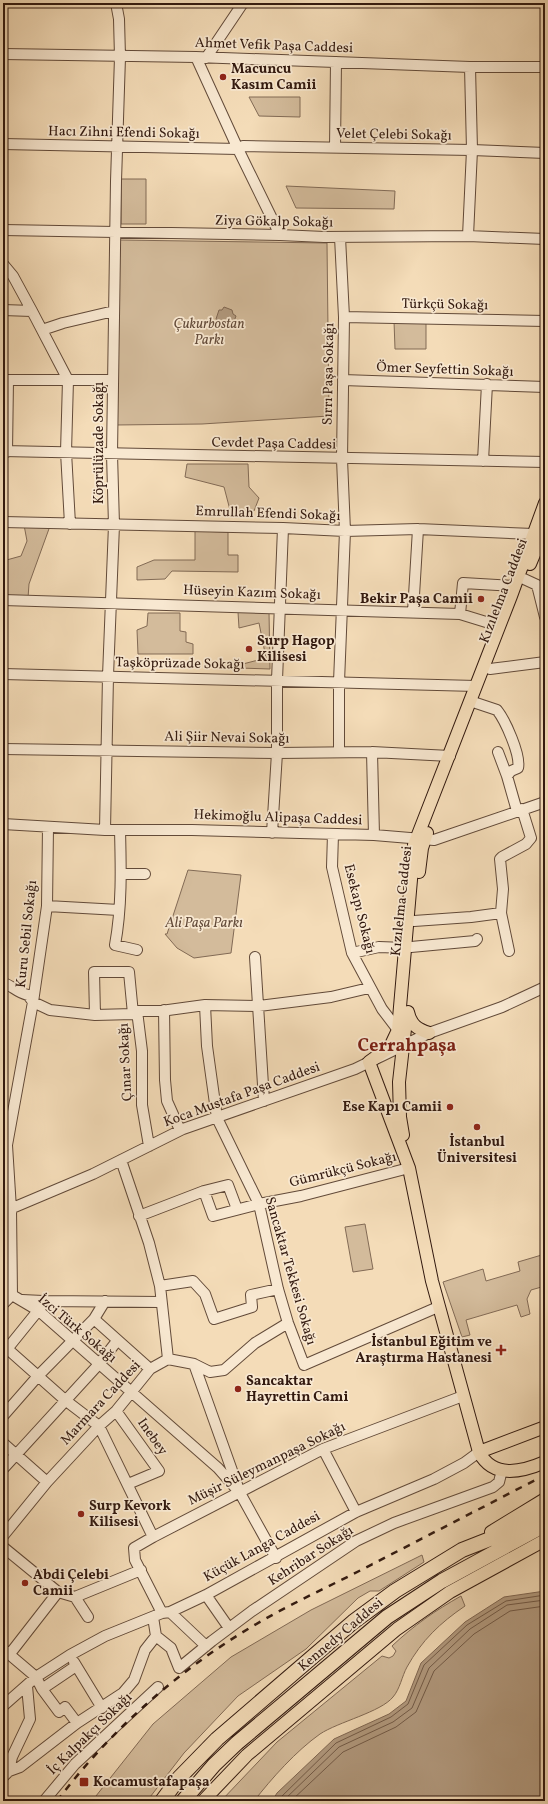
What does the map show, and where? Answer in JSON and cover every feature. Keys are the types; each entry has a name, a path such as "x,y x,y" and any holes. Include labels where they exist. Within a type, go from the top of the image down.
{"highway":[{"path":"462,1550 490,1539 545,1510"},
{"path":"183,1801 214,1765 237,1743 387,1617 442,1581 545,1525"},
{"name":"Kennedy Caddesi","path":"162,1801 179,1778 216,1739 352,1622 395,1591 462,1550"}],"main road":[{"name":"Kızılelma Caddesi","path":"398,1030 408,948 414,921 420,840 499,626 520,583 542,532 545,502"},
{"name":"Kızılelma Caddesi","path":"410,1152 400,1117 400,1082 407,1009 408,948 413,853 420,840 490,669 520,583"},
{"path":"407,1009 410,1021 415,1027 430,1033"},
{"path":"398,1030 390,1047 369,1062 378,1086 410,1152 409,1168 438,1307 463,1396 487,1464 502,1470 510,1471 525,1470 545,1462"},
{"path":"378,1086 390,1088 396,1086 400,1082"},
{"path":"438,1307 444,1317 483,1454"},
{"name":"Küçük Langa Caddesi","path":"483,1454 545,1427"},
{"name":"Kennedy Caddesi","path":"462,1550 545,1499"},
{"path":"203,1801 247,1755 397,1629 450,1592 545,1540"}],"street":[{"name":"Köprülüzade Sokağı","path":"105,830 108,676 114,525 112,454 115,232 120,57 119,19 116,3"},
{"path":"243,3 201,58 280,235"},
{"name":"Ahmet Vefik Paşa Caddesi","path":"3,54 545,67"},
{"path":"335,148 336,62"},
{"path":"468,236 472,150 470,66"},
{"name":"Hacı Zihni Efendi Sokağı","path":"3,144 240,148"},
{"name":"Velet Çelebi Sokağı","path":"240,148 472,150 545,153"},
{"name":"Ziya Gökalp Sokağı","path":"3,230 340,237 468,236 545,239"},
{"name":"Sırrı Paşa Sokağı","path":"339,752 339,682 345,531 342,459 344,317 340,237"},
{"path":"3,264 13,276 68,380 66,452 70,524"},
{"path":"3,310 32,311"},
{"path":"42,330 63,323 114,311"},
{"name":"Türkçü Sokağı","path":"344,317 545,321"},
{"path":"5,451 5,380 113,380"},
{"name":"Ömer Seyfettin Sokağı","path":"343,380 545,387"},
{"path":"483,461 487,384"},
{"name":"Cevdet Paşa Caddesi","path":"5,451 545,462"},
{"name":"Emrullah Efendi Sokağı","path":"3,522 283,528 345,531 418,529 542,532"},
{"path":"272,833 277,754 277,680 283,528"},
{"path":"413,612 418,529"},
{"path":"460,614 463,583 520,583 541,584 545,617"},
{"name":"Hüseyin Kazım Sokağı","path":"3,600 460,614 499,626"},
{"path":"490,669 545,662"},
{"name":"Taşköprüzade Sokağı","path":"3,674 476,686"},
{"path":"476,703 497,710 506,725 519,764 518,768 511,771 507,776"},
{"name":"Ali Şiir Nevai Sokağı","path":"3,749 277,754 372,752 450,756"},
{"path":"372,752 374,835"},
{"path":"498,752 531,838 526,844 500,859 503,889 501,913 508,951"},
{"name":"Hekimoğlu Alipaşa Caddesi","path":"3,824 105,830 192,830 374,835 434,840 545,802"},
{"name":"Kuru Sebil Sokağı","path":"7,1210 7,1145 34,1002 47,906 48,827"},
{"path":"120,830 122,874 116,945 137,950"},
{"name":"Esekapı Sokağı","path":"333,834 332,867 352,953 369,988 382,1009 398,1030"},
{"path":"122,874 145,874"},
{"path":"47,906 119,910"},
{"path":"414,921 472,917 501,913"},
{"path":"352,953 379,947 408,948 475,941 477,939"},
{"path":"255,957 264,1101"},
{"path":"95,1015 94,972 129,972 135,1012 205,1005 259,1006 331,997 369,988"},
{"name":"Çınar Sokağı","path":"3,983 20,994 28,995 34,1002 50,1010 95,1015 135,1012 142,1051 142,1105 149,1146"},
{"name":"Koca Mustafa Paşa Caddesi","path":"7,1210 93,1174 180,1130 355,1069 430,1033 502,1007 545,987"},
{"name":"Sancaktar Tekkesi Sokağı","path":"205,1005 207,1046 217,1118 259,1204 278,1289 288,1323 304,1365 438,1307"},
{"path":"164,1010 165,1080 167,1101 180,1130"},
{"path":"121,1160 149,1243 160,1286 168,1360 194,1364 210,1372 224,1370 255,1343 288,1323"},
{"name":"Gümrükçü Sokağı","path":"204,1191 213,1216 259,1204 301,1196 409,1168"},
{"path":"139,1216 204,1191 228,1185 237,1209"},
{"path":"3,1304 12,1295 7,1210"},
{"path":"160,1286 193,1281 205,1294 214,1319 252,1307 251,1295 278,1289"},
{"path":"12,1295 25,1301 161,1302"},
{"name":"İzci Türk Sokağı","path":"12,1295 39,1311 218,1468 240,1493"},
{"path":"43,1301 39,1311 5,1349 65,1400 99,1426 153,1537"},
{"path":"3,1416 38,1376 94,1319 105,1301"},
{"path":"94,1319 150,1369"},
{"path":"3,1469 99,1364 117,1341"},
{"name":"Marmara Caddesi","path":"3,1536 47,1482 99,1426 116,1411 150,1369 168,1360"},
{"path":"194,1364 240,1493 276,1558"},
{"name":"Müşir Süleymanpaşa Sokağı","path":"141,1570 135,1560 134,1548 153,1537 322,1449 463,1396"},
{"name":"Inebey","path":"116,1411 159,1471 128,1484"},
{"path":"3,1443 47,1482"},
{"path":"322,1449 356,1512"},
{"name":"Küçük Langa Caddesi","path":"3,1706 36,1677 70,1655 105,1636 206,1595 276,1558 356,1512 434,1479 483,1454"},
{"name":"Kehribar Sokağı","path":"156,1636 171,1648 179,1668 229,1628 323,1562 356,1541 394,1523 493,1486 499,1482 502,1470"},
{"path":"3,1547 58,1592 75,1598 88,1617"},
{"path":"75,1598 141,1570 161,1614 206,1646"},
{"path":"58,1592 6,1652 36,1677 42,1689 59,1712 65,1707 77,1723"},
{"path":"206,1595 229,1628"},
{"path":"5,1770 20,1767 77,1723 123,1693 134,1680 146,1650 156,1636 161,1614"},
{"path":"70,1655 102,1708"},
{"path":"42,1689 76,1666"},
{"path":"5,1770 30,1719 27,1686"},
{"name":"İç Kalpakçı Sokağı","path":"44,1801 75,1764 158,1687"}],"green space":[{"path":"249,97 300,97 300,117 259,116"},
{"path":"121,179 146,179 146,224 121,224"},
{"path":"286,186 395,191 394,209 296,208"},
{"name":"Çukurbostan Parkı","path":"120,240 327,243 329,416 202,424 115,425"},
{"path":"394,321 426,321 426,349 395,349"},
{"path":"187,464 248,464 249,487 259,498 254,511 230,510 224,487 185,477"},
{"path":"24,525 50,526 29,584 28,598 3,596 3,561 21,556 27,541"},
{"path":"195,531 228,532 228,555 238,555 238,572 172,571 165,579 137,580 137,567 154,560 195,560"},
{"path":"238,612 269,612 270,669 239,668 239,665 266,658 259,623 239,628"},
{"path":"148,613 180,613 180,631 186,632 186,642 193,644 193,654 138,654 137,630 147,626"},
{"name":"Ali Paşa Parkı","path":"188,870 241,875 231,953 194,958 177,948 165,934 167,934"},
{"path":"365,1224 373,1269 353,1272 345,1227"},
{"path":"545,1254 545,1286 531,1290 527,1299 530,1314 521,1317 517,1305 466,1320 470,1335 462,1337 443,1282 483,1269 486,1281 520,1271 518,1262"},
{"path":"422,1555 424,1562 379,1591 370,1591 358,1598 306,1649 238,1696 184,1753 147,1801 92,1801 153,1724 231,1657 311,1610"},
{"path":"461,1596 465,1606 425,1640 407,1667 393,1697 379,1707 320,1734 302,1748 285,1765 254,1801 221,1801 277,1742 382,1656 389,1658 393,1656 396,1651 392,1646 416,1625"}],"water":[{"path":"224,307 232,310 233,314 236,316 233,324 229,324 226,327 223,324 219,325 219,321 216,319 219,310 222,310"},
{"path":"545,1591 545,1801 272,1801 277,1793 334,1739 389,1714 406,1701 421,1663 465,1622 504,1597"}],"railway":[{"path":"57,1801 79,1774 126,1723 178,1677 206,1656 235,1637 289,1606 545,1475"}],"place":[{"name":"Macuncu Kasım Camii","path":"223,77"},
{"name":"Bekir Paşa Camii","path":"481,599"},
{"name":"Surp Hagop Kilisesi","path":"249,649"},
{"name":"Ese Kapı Camii","path":"450,1107"},
{"name":"İstanbul Üniversitesi","path":"477,1127"},
{"name":"İstanbul Eğitim ve Araştırma Hastanesi","path":"501,1350"},
{"name":"Sancaktar Hayrettin Cami","path":"238,1389"},
{"name":"Surp Kevork Kilisesi","path":"81,1514"},
{"name":"Abdi Çelebi Camii","path":"25,1583"},
{"name":"Kocamustafapaşa","path":"84,1782"}],"district":[{"name":"Cerrahpaşa","path":"407,1046"}]}
